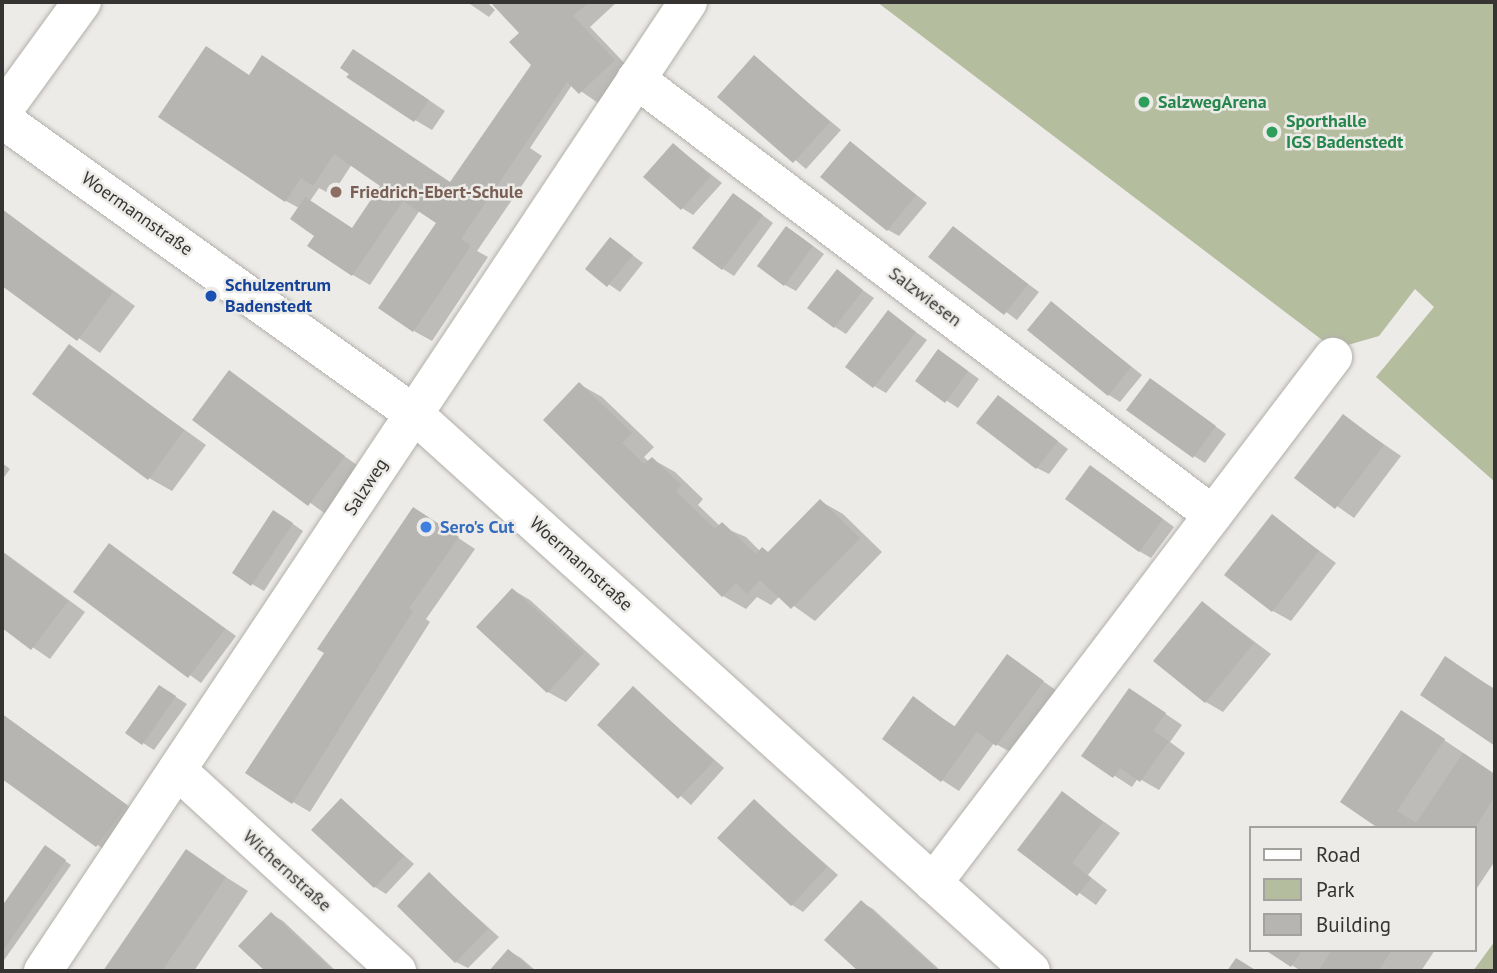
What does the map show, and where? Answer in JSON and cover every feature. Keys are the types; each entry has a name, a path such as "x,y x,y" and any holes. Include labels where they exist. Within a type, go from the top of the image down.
{"street":[{"path":"2,112 82,2"},
{"name":"Salzweg","path":"43,971 688,2"},
{"name":"Salzwiesen","path":"636,79 1213,516"},
{"name":"Woermannstraße","path":"2,119 414,414 1031,971"},
{"path":"933,883 1333,357"},
{"name":"Wichernstraße","path":"177,770 397,971"}],"green space":[{"name":"Sporthalle IGS Badenstedt","path":"877,2 1495,2 1495,482 1376,377 1434,307 1415,289 1379,336 1334,349"},
{"path":"1495,941 1495,971 1473,971"}],"building":[{"path":"490,2 589,2 573,16 615,60 579,94 567,82 461,239 471,246 413,332 378,308 436,223 403,201 352,276 307,246 314,236 290,219 305,197 352,228 380,186 334,154 313,186 301,178 285,202 158,117 206,46 249,75 262,55 450,182 531,65 509,42 519,33"},
{"path":"353,49 429,100 414,122 346,77 349,74 340,68"},
{"path":"754,55 830,122 793,163 717,97"},
{"path":"850,141 916,195 887,231 820,177"},
{"path":"673,143 711,176 681,210 643,177"},
{"path":"733,193 763,215 722,270 692,248"},
{"path":"2,209 113,292 77,341 2,286"},
{"path":"786,226 813,246 784,286 757,266"},
{"path":"953,226 1028,284 1004,315 928,257"},
{"path":"610,237 633,255 607,287 585,269"},
{"path":"837,269 863,290 834,328 807,308"},
{"path":"1051,301 1131,367 1108,396 1027,330"},
{"path":"888,310 916,332 873,388 845,367"},
{"path":"69,344 184,430 148,480 32,394"},
{"path":"938,349 968,371 945,403 915,381"},
{"path":"229,370 345,456 308,506 192,420"},
{"path":"1150,378 1216,426 1193,458 1126,410"},
{"path":"579,382 632,433 622,443 644,464 652,457 681,485 676,491 715,529 722,522 756,554 762,547 768,552 820,499 860,538 791,609 760,580 747,594 736,583 722,597 543,420"},
{"path":"998,395 1058,441 1036,469 976,423"},
{"path":"1343,414 1384,445 1335,509 1294,478"},
{"path":"1090,465 1163,519 1139,552 1065,499"},
{"path":"413,507 459,537 409,608 413,611 292,804 245,773 324,653 317,649"},
{"path":"273,510 293,523 251,586 232,573"},
{"path":"1272,514 1319,551 1272,612 1224,575"},
{"path":"109,543 225,629 188,678 73,592"},
{"path":"2,552 68,601 31,650 2,628"},
{"path":"512,588 584,653 547,693 476,627"},
{"path":"1202,601 1254,643 1205,703 1153,661"},
{"path":"1007,654 1044,681 996,746 977,732 941,782 882,739 913,696 954,727"},
{"path":"1445,656 1495,690 1495,746 1420,695"},
{"path":"159,685 176,696 142,745 125,733"},
{"path":"633,686 714,761 678,799 597,725"},
{"path":"1129,688 1166,713 1153,731 1169,741 1140,782 1120,768 1113,778 1081,756"},
{"path":"1401,710 1445,739 1397,811 1416,823 1463,753 1495,775 1495,796 1476,826 1375,826 1340,802"},
{"path":"2,714 127,805 96,847 2,779"},
{"path":"1062,791 1103,822 1072,863 1091,878 1077,896 1017,850"},
{"path":"341,798 404,856 374,888 311,830"},
{"path":"754,799 827,867 791,906 717,838"},
{"path":"45,845 66,860 2,952 2,906"},
{"path":"186,849 226,877 162,971 103,971"},
{"path":"429,872 488,929 455,963 397,906"},
{"path":"861,900 939,971 858,971 824,940"},
{"path":"271,912 333,971 265,971 238,946"},
{"path":"508,949 534,971 489,971"},
{"path":"1268,952 1301,952 1291,967"},
{"path":"1331,952 1391,952 1378,971 1318,971"},
{"path":"1236,958 1257,971 1227,971"}],"place":[{"name":"SalzwegArena","path":"1144,102"},
{"name":"Sporthalle IGS Badenstedt","path":"1272,132"},
{"name":"Friedrich-Ebert-Schule","path":"336,192"},
{"name":"Schulzentrum Badenstedt","path":"211,296"},
{"name":"Sero's Cut","path":"426,527"}]}
